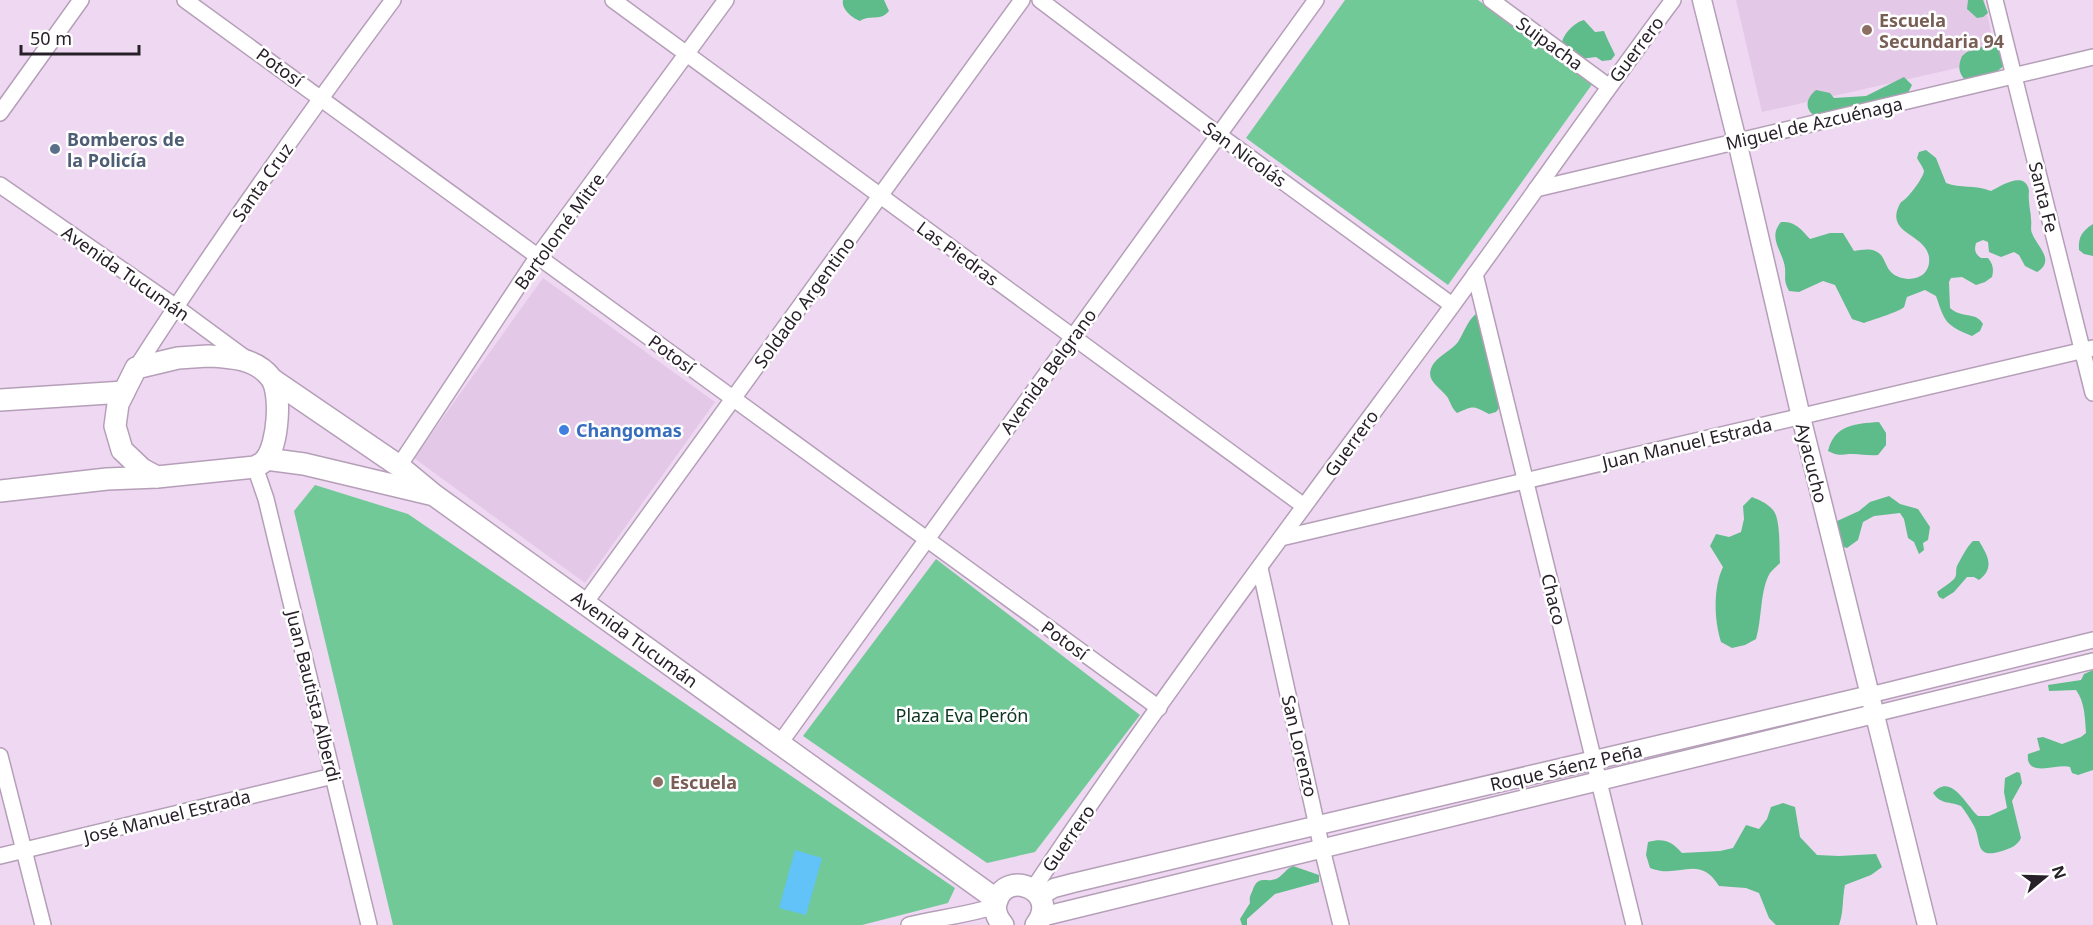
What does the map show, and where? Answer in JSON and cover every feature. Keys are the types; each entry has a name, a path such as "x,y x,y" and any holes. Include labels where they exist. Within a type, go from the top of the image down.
{"main road":[{"path":"157,477 142,469 120,447 115,426 118,404 136,368 178,358 229,357 250,362 262,369 273,380 278,423 261,463"},
{"name":"Avenida Tucumán","path":"273,380 399,466 434,495 780,743 998,910"},
{"path":"0,400 124,392"},
{"path":"0,491 107,479 157,477 261,463 304,464 434,495"},
{"path":"998,910 1005,889 1012,886 1026,886 1037,907"}],"street":[{"path":"0,113 81,0"},
{"name":"Potosí","path":"186,0 1160,708"},
{"name":"Santa Cruz","path":"136,368 321,97 393,0"},
{"name":"Las Piedras","path":"613,0 1304,506"},
{"name":"Bartolomé Mitre","path":"399,466 538,256 726,0"},
{"name":"Soldado Argentino","path":"585,603 1022,0"},
{"name":"San Nicolás","path":"1040,0 1219,135 1452,305"},
{"name":"Avenida Belgrano","path":"780,743 1316,0"},
{"name":"Suipacha","path":"1491,0 1608,86"},
{"name":"Guerrero","path":"1037,907 1160,708 1304,506 1475,274 1608,86 1673,0"},
{"name":"Ayacucho","path":"1702,0 1801,417 1927,925"},
{"name":"Santa Fe","path":"1995,0 2013,76 2088,349 2093,393"},
{"name":"Miguel de Azcuénaga","path":"1536,189 2093,57"},
{"name":"Avenida Tucumán","path":"0,185 176,307 250,362"},
{"name":"Chaco","path":"1475,274 1634,925"},
{"name":"Juan Manuel Estrada","path":"1281,538 2088,349"},
{"name":"Juan Bautista Alberdi","path":"261,463 266,499 369,925"},
{"name":"San Lorenzo","path":"1260,568 1341,925"},
{"name":"Roque Sáenz Peña","path":"1037,907 1054,888 1073,883 1870,695 2093,640"},
{"name":"Roque Sáenz Peña","path":"1037,907 1322,849 2093,661"},
{"path":"0,756 43,925"},
{"name":"José Manuel Estrada","path":"0,856 333,776"},
{"path":"909,925 937,918 998,910"}],"shaded area":[{"name":"Escuela Secundaria 94","path":"1736,0 1984,0 1997,59 1762,112"},
{"name":"Changomas","path":"543,278 715,402 585,583 414,458"}],"green space":[{"path":"843,0 884,0 889,11 882,16 860,21 848,13"},
{"path":"1345,0 1478,0 1593,83 1448,285 1246,138"},
{"path":"1968,0 1983,0 1988,13 1977,18 1967,9"},
{"path":"1584,20 1595,32 1604,31 1615,55 1611,60 1602,61 1596,57 1580,59 1562,43 1570,29"},
{"path":"1994,43 1999,46 2005,65 1991,76 1965,80 1959,69 1962,56 1967,52"},
{"path":"1904,77 1912,85 1906,97 1815,116 1808,107 1808,100 1816,90 1830,93 1834,98 1866,96"},
{"path":"1926,150 1936,158 1946,183 1991,191 2016,180 2025,183 2029,190 2031,231 2044,253 2045,263 2042,267 2037,272 2025,266 2019,255 2014,252 2001,257 1989,252 1988,242 1983,240 1976,243 1975,250 1981,258 1988,258 1991,262 1992,277 1976,285 1962,277 1951,278 1949,282 1950,308 1980,320 1983,324 1980,331 1972,336 1956,329 1947,322 1936,296 1925,290 1907,297 1902,309 1864,323 1852,319 1835,285 1823,281 1799,292 1789,291 1785,281 1784,262 1775,234 1781,222 1794,224 1810,239 1830,233 1843,233 1854,251 1877,252 1890,271 1901,278 1915,278 1926,272 1929,257 1926,249 1901,227 1897,221 1897,213 1901,202 1911,193 1923,174 1924,171 1917,158 1919,152"},
{"path":"2093,224 2093,256 2084,254 2079,250 2079,245 2080,238 2086,229"},
{"path":"1479,312 1500,407 1496,412 1489,414 1474,408 1457,413 1448,398 1431,379 1431,369 1437,360 1453,348 1469,321"},
{"path":"1879,422 1886,433 1886,445 1878,455 1838,455 1828,451 1831,442 1841,430 1854,425"},
{"path":"315,485 408,514 955,888 948,903 862,925 393,925 294,511"},
{"path":"1889,496 1900,504 1918,509 1930,527 1928,540 1923,543 1924,550 1919,554 1914,542 1908,538 1904,519 1900,513 1874,516 1863,522 1858,540 1847,548 1840,546 1835,522 1859,511 1870,502"},
{"path":"1752,497 1768,505 1776,514 1780,563 1770,573 1767,580 1756,639 1732,648 1721,642 1719,633 1716,594 1723,567 1710,546 1716,534 1729,537 1741,532 1744,519 1743,506"},
{"path":"1973,541 1979,541 1985,552 1988,562 1987,571 1979,580 1967,577 1954,592 1943,599 1939,597 1937,592 1955,578 1957,566"},
{"name":"Plaza Eva Perón","path":"936,559 1140,715 1035,852 987,863 803,736"},
{"path":"2093,670 2093,770 2078,775 2072,773 2070,767 2065,766 2037,768 2032,766 2028,762 2028,754 2040,750 2037,738 2043,737 2062,744 2086,733 2083,705 2076,690 2049,691 2048,685 2081,680 2084,674"},
{"path":"2017,772 2020,773 2022,783 2012,801 2021,838 2018,843 2002,851 1987,853 1983,851 1974,826 1961,806 1942,801 1933,793 1946,786 1952,788 1978,816 1989,816 2007,808 2004,792 2005,778"},
{"path":"1783,803 1795,807 1800,837 1817,855 1876,854 1882,867 1871,875 1845,885 1839,925 1776,925 1769,918 1759,893 1746,888 1719,886 1711,876 1696,869 1660,871 1650,868 1646,855 1648,842 1659,840 1667,842 1682,853 1733,848 1746,825 1759,829 1767,819 1771,807"},
{"path":"1293,866 1319,875 1319,882 1275,894 1247,919 1247,925 1242,925 1240,919 1250,903 1255,884 1274,880"}],"water":[{"path":"795,850 822,858 806,915 779,908"}],"place":[{"name":"Escuela Secundaria 94","path":"1867,30"},
{"name":"Bomberos de la Policía","path":"55,149"},
{"name":"Changomas","path":"564,430"},
{"name":"Escuela","path":"658,782"}]}
